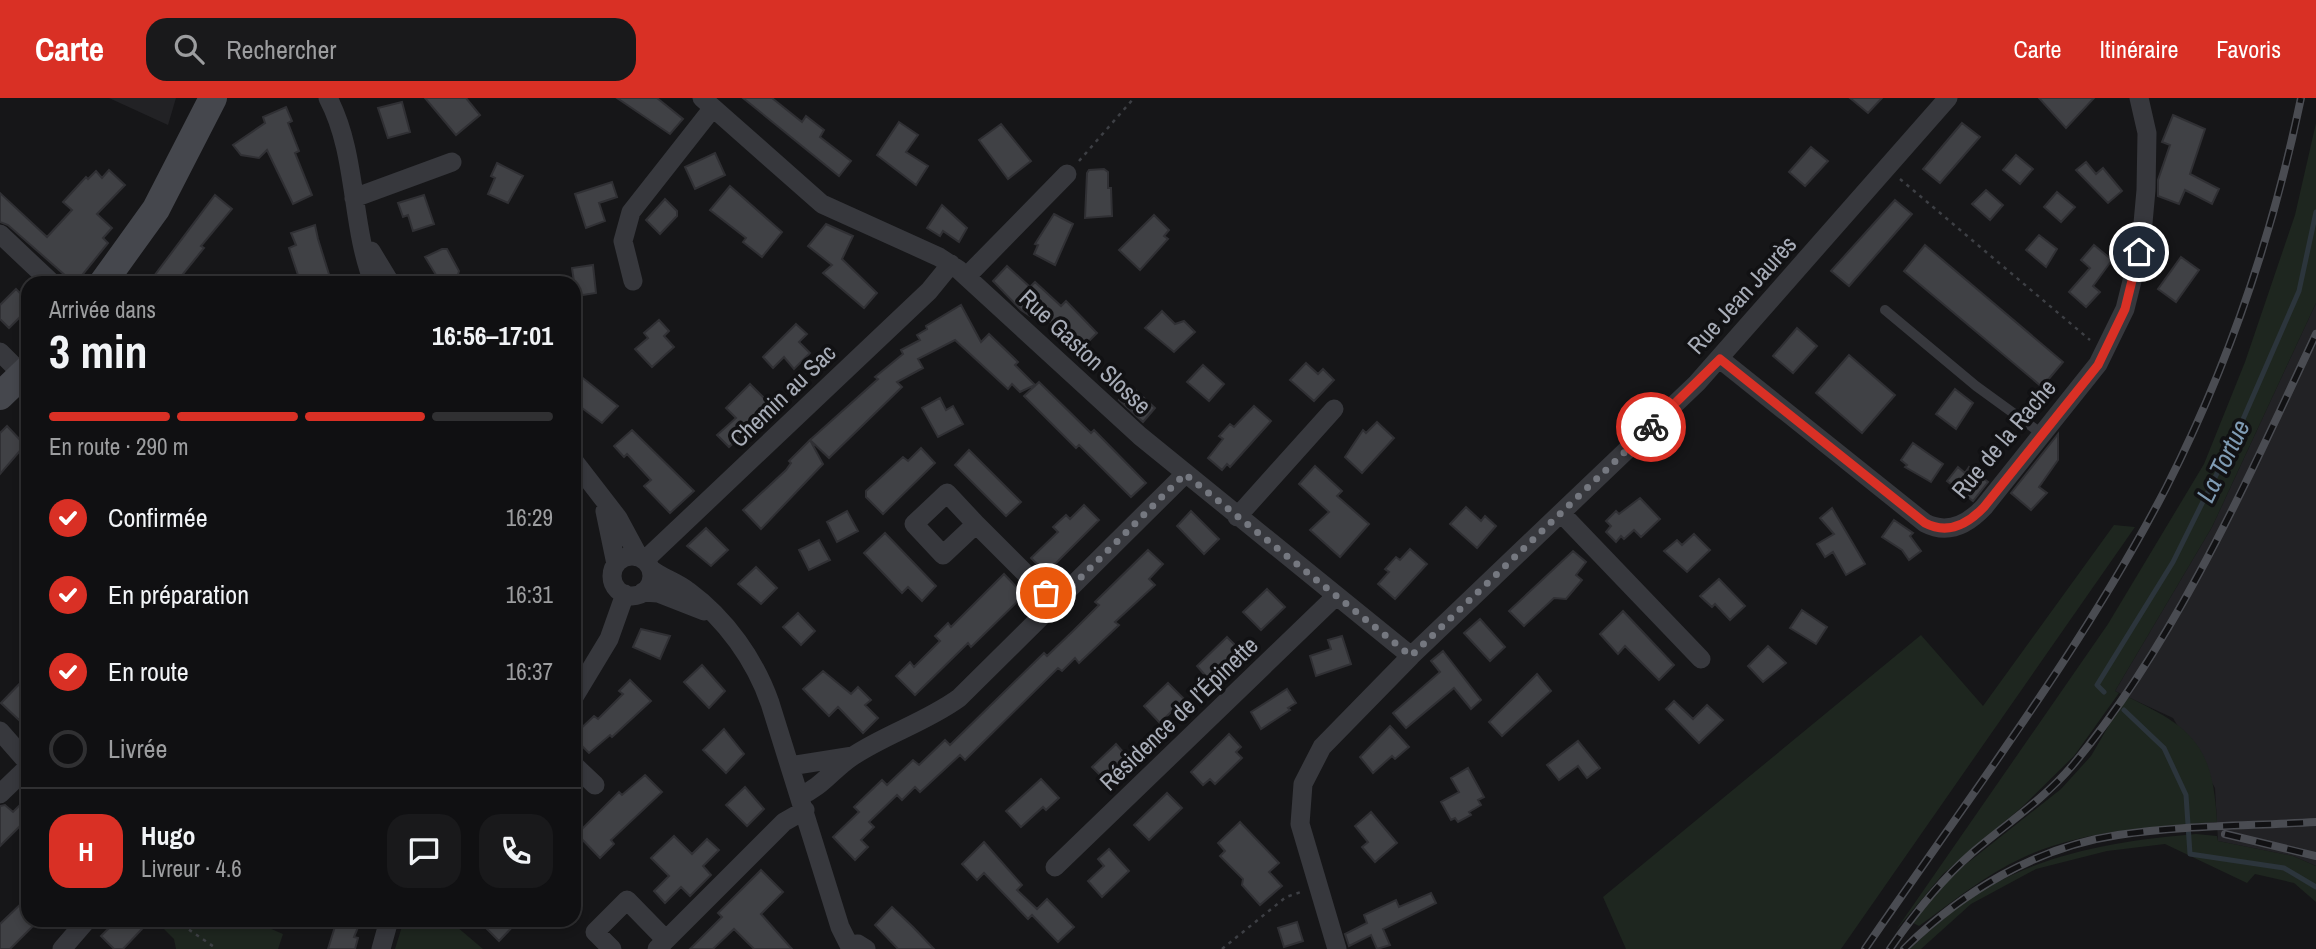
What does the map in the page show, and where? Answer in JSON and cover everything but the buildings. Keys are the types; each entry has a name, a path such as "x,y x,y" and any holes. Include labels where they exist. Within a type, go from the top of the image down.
{"street":[{"path":"192,134 199,98"},
{"path":"108,276 156,209 192,134 213,98"},
{"path":"328,98 344,144 372,276"},
{"name":"Rue Jean Jaurès","path":"1337,949 1300,824 1300,795 1306,776 1329,738 1720,359 1948,98"},
{"name":"Rue de la Rache","path":"1720,359 1917,517 1932,526 1949,528 1978,513 2105,353 2125,309 2143,226 2148,145 2138,98"},
{"name":"Rue Gaston Slosse","path":"633,282 623,241 631,212 707,103 822,204 951,264 967,276 1115,415 1411,656"},
{"path":"354,198 452,162"},
{"path":"967,276 1067,174"},
{"path":"360,228 387,276"},
{"path":"0,234 45,276"},
{"name":"Chemin au Sac","path":"645,562 929,291 951,264"},
{"path":"0,352 21,369"},
{"path":"0,396 21,376"},
{"path":"1237,517 1334,409"},
{"path":"581,470 618,518 645,562 651,582 634,593 581,685"},
{"path":"612,949 595,932 627,900 661,944 768,839 805,810 815,789 854,755 926,719 959,698 1185,474"},
{"path":"596,490 612,537 616,564 613,582 634,593 662,594 717,618"},
{"path":"1561,513 1701,659"},
{"path":"976,524 1055,603"},
{"path":"616,564 628,556 645,562 687,590 743,647 755,668 805,810 840,927 852,948"},
{"name":"Résidence de l’Épinette","path":"1055,867 1336,596"},
{"path":"0,731 21,756"},
{"path":"790,766 854,755"},
{"path":"0,794 21,772"},
{"path":"581,772 595,785"},
{"path":"62,949 81,927"},
{"path":"381,949 387,927"}],"lane":[{"path":"1885,310 1976,386 2042,435"}],"path":[{"path":"1067,174 1134,98"},
{"path":"1887,168 2105,353"},
{"path":"1222,949 1286,897 1317,886"},
{"path":"185,927 217,949"}],"shaded area":[{"path":"109,98 176,98 168,125"},
{"path":"2316,123 2316,303 2212,527 2115,691 2119,693 2074,756 2022,807 1943,874 1896,930 2108,624 2204,464 2245,362 2295,215"},
{"path":"2316,303 2316,866 2293,856 2218,841 2215,788 2173,718 2115,691 2212,527"},
{"path":"2114,525 2135,527 1841,949 1626,949 1603,897 1921,635 1983,706"},
{"path":"2126,696 2168,718 2195,742 2211,774 2217,822 2118,831 2069,841 2022,858 1995,872 1919,926 1911,922 1946,880 2061,789 2091,756"},
{"path":"2196,834 2217,836 2218,841 2293,856 2316,866 2316,902 2294,883 2255,874 2247,883 2165,844 2107,851 2036,869 1971,904 1921,949 1909,949 1952,912 1985,889 2042,863 2102,846"},
{"path":"162,927 267,927 283,934 278,949 176,949 174,939"},
{"path":"402,927 457,927 483,949 395,949"}],"waterway":[{"name":"La Tortue","path":"2104,692 2097,685 2173,562 2237,433 2299,291 2316,212"},
{"name":"La Tortue","path":"2124,710 2164,748 2186,795 2190,854 2284,868 2316,887"}],"railway":[{"path":"1865,949 2061,665 2098,607 2166,488 2210,394 2247,298 2277,199 2301,98"},
{"path":"1890,949 1938,886 1972,853 2037,801 2061,778 2109,718 2144,667 2207,558 2316,334"},
{"path":"1904,949 1926,928 1976,891 2002,875 2058,850 2088,841 2143,832 2316,822"},
{"path":"2225,834 2316,856"}],"way so far":[{"path":"1046,593 1055,603 1185,474 1411,656 1651,427"}],"route":[{"path":"1651,427 1720,359 1925,523 1940,528 1955,527 1970,520 1984,507 2098,365 2125,309 2139,252"}]}
